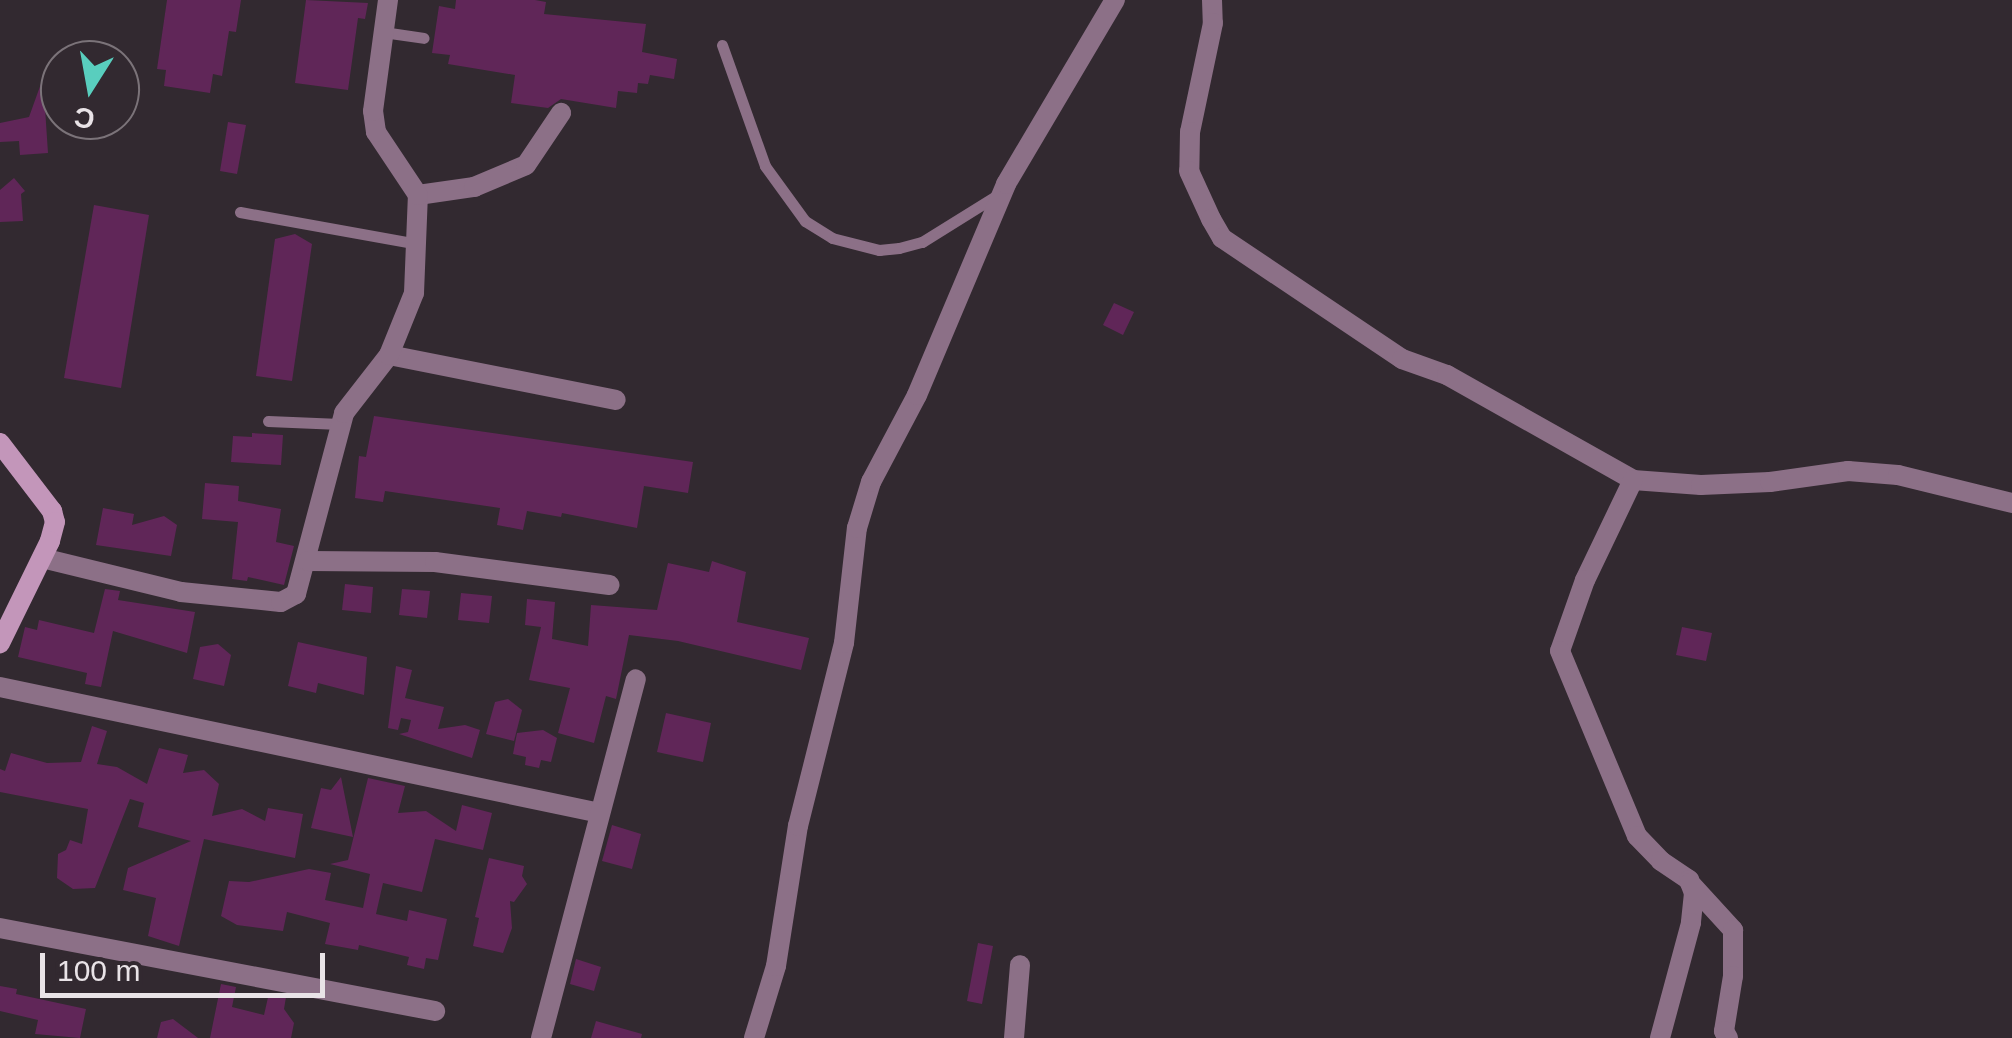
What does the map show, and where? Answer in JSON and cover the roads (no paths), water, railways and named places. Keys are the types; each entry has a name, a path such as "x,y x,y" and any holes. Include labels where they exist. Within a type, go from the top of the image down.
{"street":[{"path":"42,558 182,592 281,602 296,594 308,561 344,413 389,355 414,293 413,243 418,195 376,132 374,91 388,0"},
{"path":"754,1038 776,966 798,826 844,643 858,528 871,482 917,395 1003,192 1115,0"},
{"path":"1212,0 1213,22 1190,132 1189,171 1222,238 1402,360 1447,375 1633,480 1752,483 1848,472 1898,475 2012,503"},
{"path":"418,195 474,186 526,166 562,113"},
{"path":"389,355 616,400"},
{"path":"0,443 52,511 55,522 42,558 0,643"},
{"path":"1633,480 1586,580 1560,651 1637,836 1733,930 1733,976 1724,1031 1728,1038"},
{"path":"308,561 435,562 608,585"},
{"path":"541,1038 636,679"},
{"path":"0,687 600,813"},
{"path":"1660,1038 1692,924 1690,884"},
{"path":"0,928 436,1011"},
{"path":"1014,1038 1020,965"}],"lane":[{"path":"383,32 424,38"},
{"path":"722,45 766,166 804,222 832,238 879,250 910,245 1003,192"},
{"path":"240,212 413,243"},
{"path":"268,420 340,424"}]}
